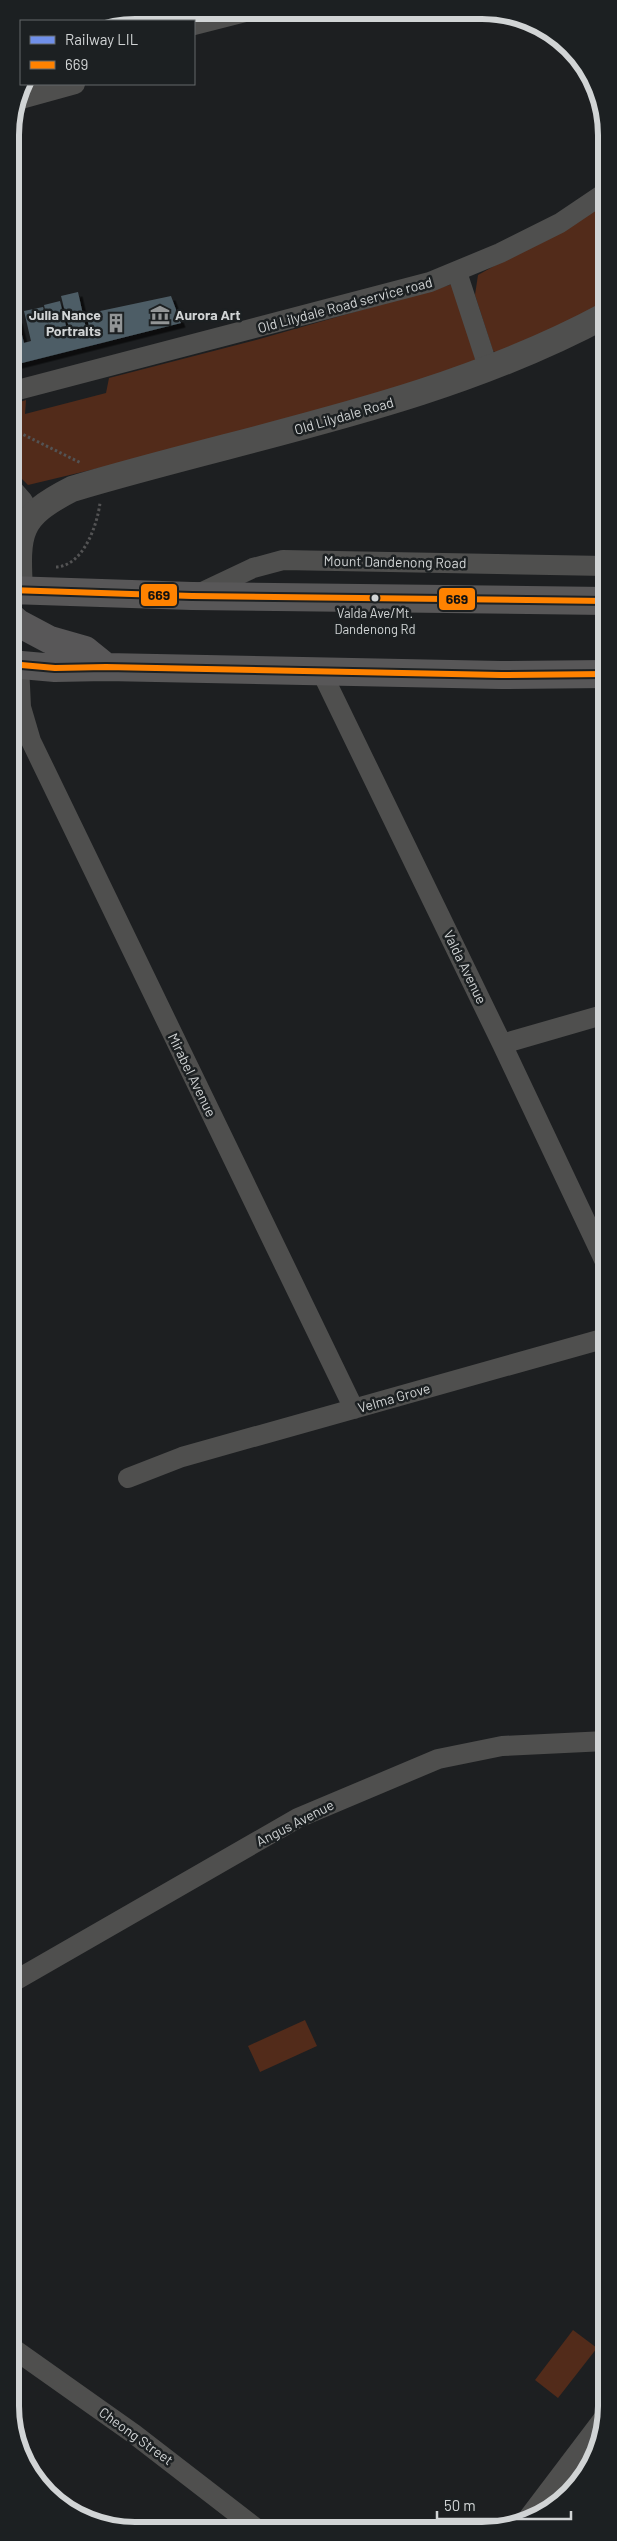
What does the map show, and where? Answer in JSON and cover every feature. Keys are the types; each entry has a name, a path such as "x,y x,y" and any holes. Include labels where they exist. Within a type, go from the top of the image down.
{"main road":[{"name":"Mount Dandenong Road","path":"24,591 192,596 598,601"},
{"path":"19,606 24,591"},
{"path":"19,623 50,640 85,650 106,667"},
{"path":"19,662 55,668 106,667 598,674"}],"street":[{"path":"195,25 217,19"},
{"path":"25,98 71,85"},
{"name":"Old Lilydale Road service road","path":"19,390 261,328 430,282 457,272 560,223 598,197"},
{"path":"457,272 489,370"},
{"name":"Old Lilydale Road","path":"19,509 46,504 84,485 385,405 489,370 573,333 598,319"},
{"name":"Old Lilydale Road","path":"19,538 24,591"},
{"name":"Mount Dandenong Road","path":"192,596 253,568 283,560 598,566"},
{"name":"Valda Avenue","path":"321,671 598,1247"},
{"name":"Mirabel Avenue","path":"19,696 31,741"},
{"name":"Mirabel Avenue","path":"19,723 31,741 354,1409"},
{"path":"502,1044 598,1016"},
{"name":"Velma Grove","path":"128,1478 182,1456 598,1340"},
{"name":"Angus Avenue","path":"19,1979 298,1818 430,1762 502,1746 598,1741"},
{"name":"Cheong Street","path":"19,2353 134,2434 248,2522"},
{"path":"534,2510 595,2430"}],"path":[{"path":"19,432 85,465 84,485 101,494 99,512 85,548 63,567 42,568 24,591"}],"shaded area":[{"path":"598,205 598,308 501,355 493,351 475,295 478,275 560,229"},
{"path":"453,284 476,361 362,401 237,435 28,485 19,476 19,402 26,400 25,414 106,393 109,378 256,340"},
{"path":"305,2020 317,2046 260,2072 248,2046"},
{"path":"573,2330 597,2348 558,2398 535,2380"}],"building":[{"path":"78,292 86,328 89,326 86,314 171,296 181,323 19,364 19,323 24,343 31,341 24,311 43,307 49,327 44,305 60,301 66,326 62,327 64,333 70,332 61,296"}],"transit line":[{"name":"669","path":"19,590 192,596 598,601"},
{"name":"669","path":"19,665 55,668 106,667 501,675 598,674"}],"place":[{"name":"Aurora Art","path":"160,315"},
{"name":"Julia Nance Portraits","path":"116,323"},
{"name":"Valda Ave/Mt. Dandenong Rd","path":"375,598"}]}
